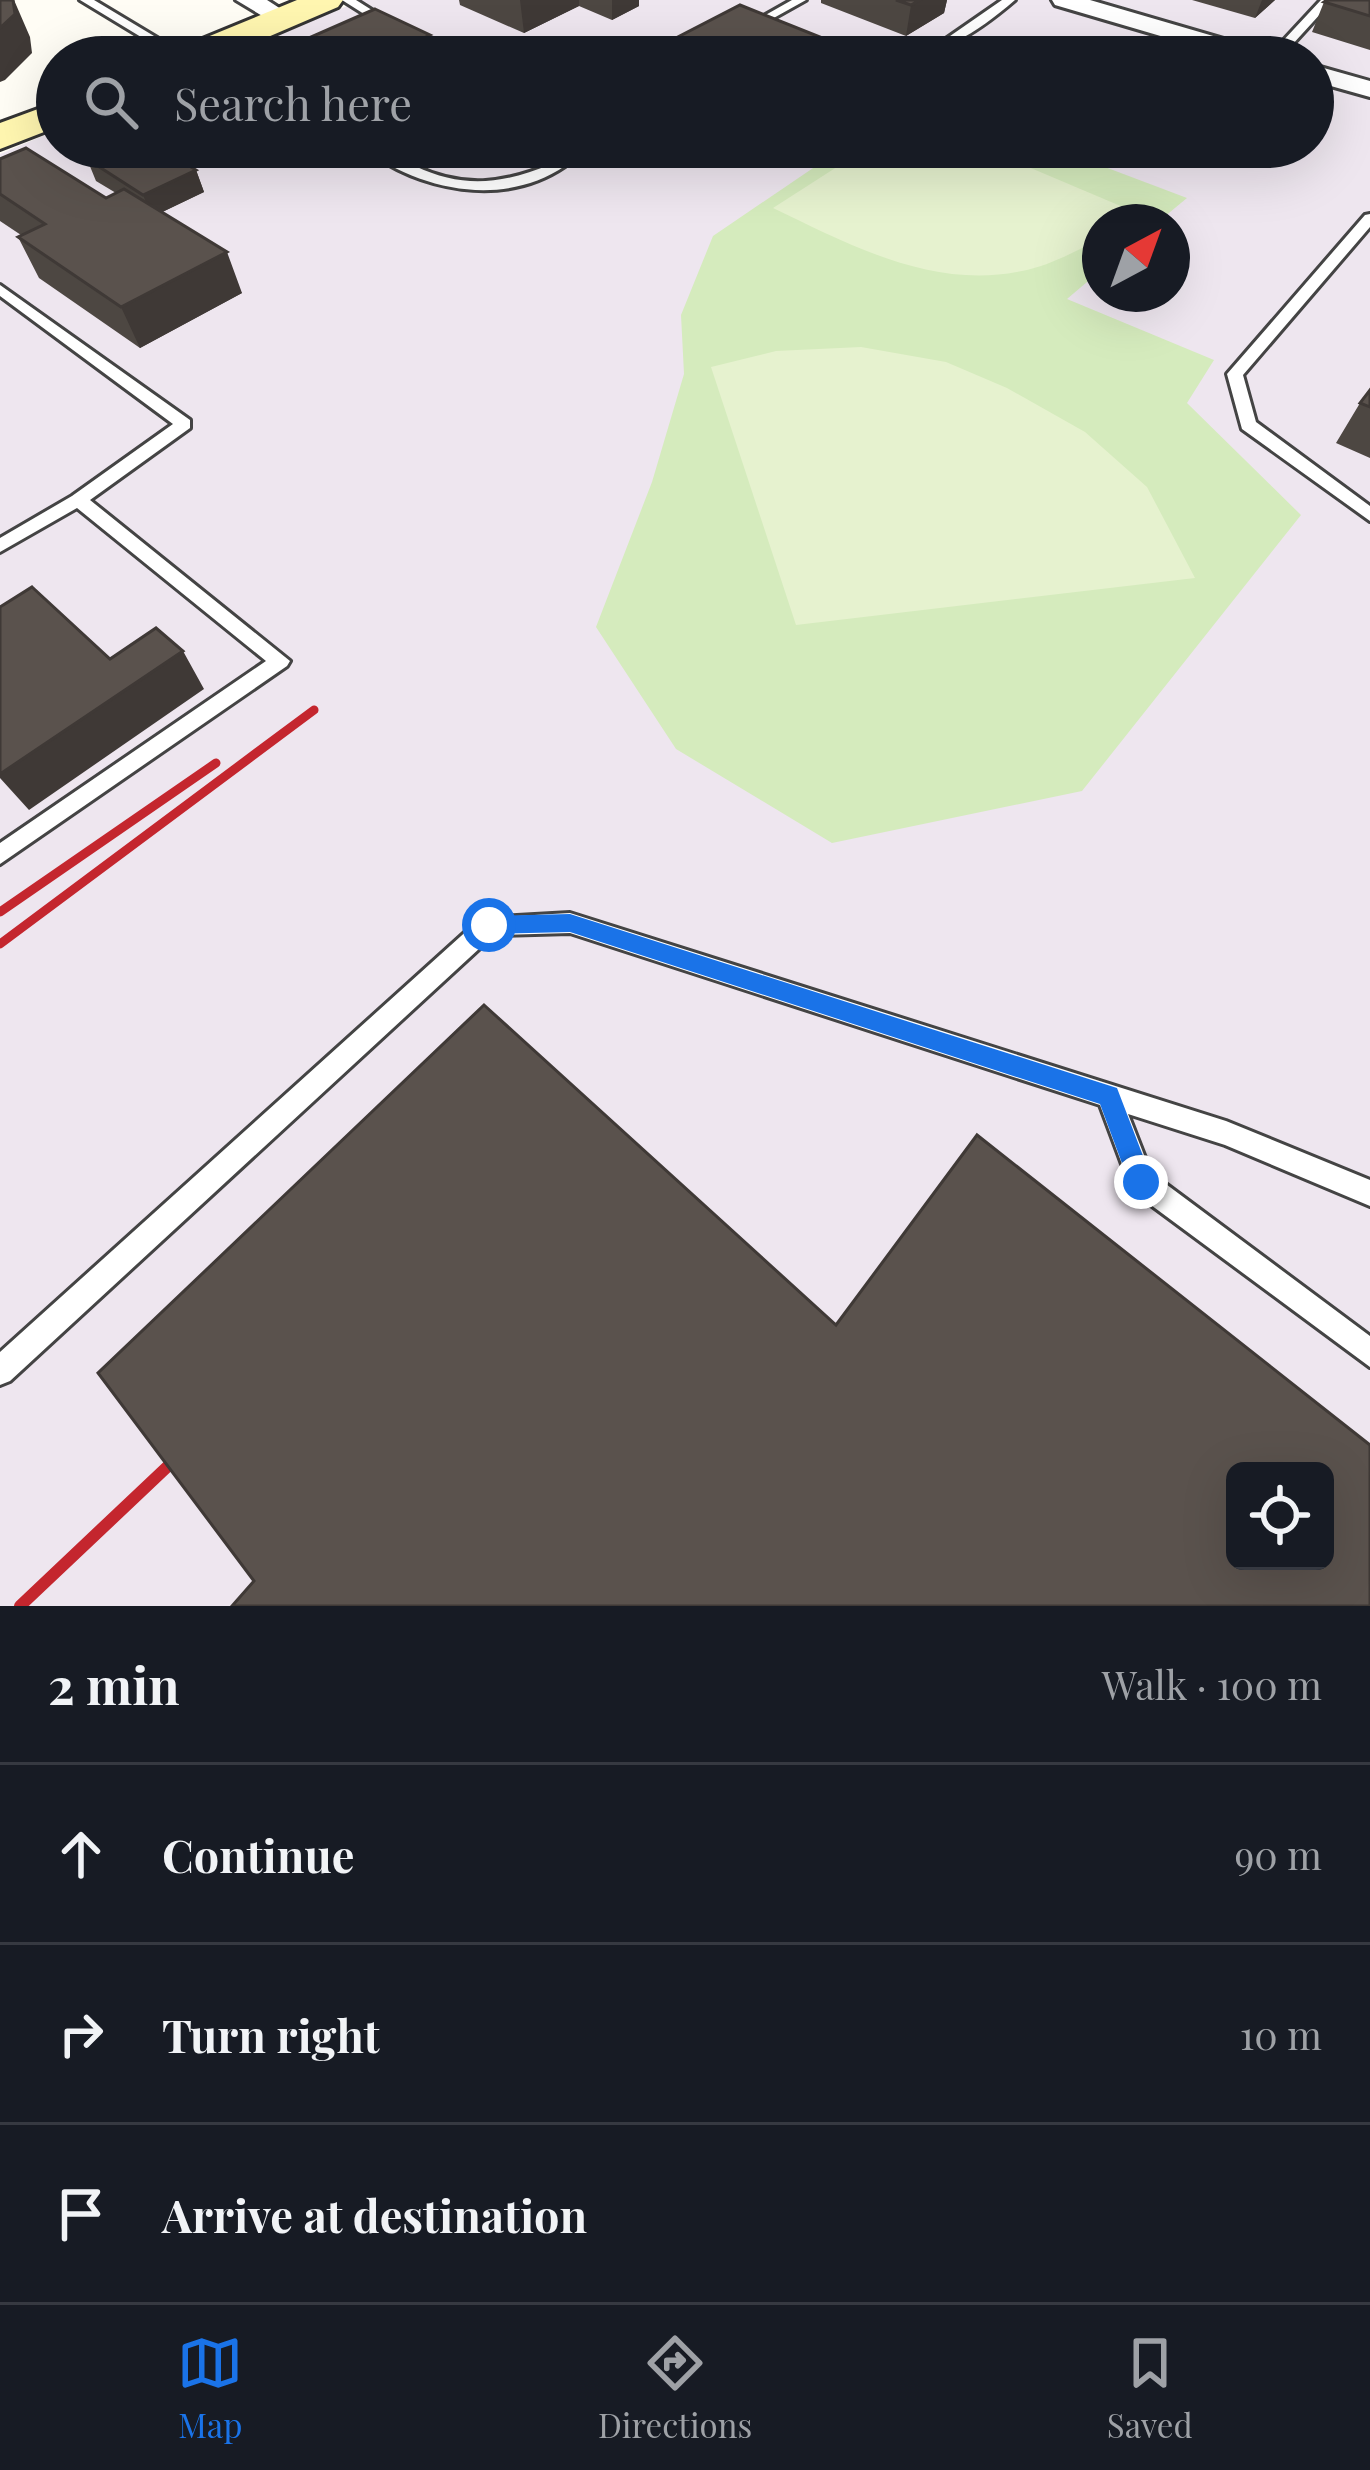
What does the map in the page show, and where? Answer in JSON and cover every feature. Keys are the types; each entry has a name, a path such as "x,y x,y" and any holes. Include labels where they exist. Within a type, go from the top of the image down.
{"street":[{"path":"248,0 283,18"},
{"path":"243,36 326,0"},
{"path":"1064,0 1187,36"},
{"path":"1334,79 1370,89"},
{"path":"0,137 36,122"}],"lane":[{"path":"86,0 158,36"},
{"path":"348,0 409,36"},
{"path":"767,34 748,27 800,0"},
{"path":"958,36 1009,0"},
{"path":"1294,36 1327,0"},
{"path":"375,33 393,25"},
{"path":"409,168 436,182 479,191 520,184 554,168"},
{"path":"1370,218 1235,374 1248,425 1370,515"},
{"path":"0,289 184,424 77,500 0,546"},
{"path":"0,855 280,661 77,500"},
{"path":"0,1371 489,925 570,923 1226,1133 1370,1193"},
{"path":"1108,1096 1141,1182 1370,1353"}],"shaded area":[{"path":"361,0 1370,0 1370,1606 0,1606 0,154 36,139 36,168 1334,168 1334,36 277,36"}],"green space":[{"path":"813,168 1108,168 1187,198 1180,204 1082,204 1082,286 1067,299 1082,305 1082,312 1098,312 1214,360 1187,403 1301,515 1082,791 832,843 676,749 596,627 652,482 684,374 681,315 713,236"},
{"path":"835,168 1031,168 1116,204 1082,204 1082,248 1032,269 989,275 924,269 832,236 773,208"},
{"path":"861,347 946,362 1007,388 1085,432 1147,487 1195,578 796,625 711,367 776,351"}],"building":[{"path":"0,0 13,0 15,14 0,28"},
{"path":"1370,0 1370,16 1324,2"},
{"path":"740,5 818,36 680,36"},
{"path":"375,9 430,35 428,36 313,36"},
{"path":"26,148 36,154 36,168 58,168 106,198 124,189 227,252 121,307 18,237 45,224 0,194 0,159"},
{"path":"101,168 196,170 143,195"},
{"path":"32,587 110,659 156,628 183,651 0,774 0,607"},
{"path":"484,1005 836,1325 977,1135 1370,1445 1370,1606 232,1606 254,1581 98,1373"}],"railway":[{"path":"0,944 314,710"},
{"path":"0,912 216,763"},
{"path":"20,1606 185,1450"}],"route":[{"path":"489,925 570,923 1108,1096 1141,1182"}]}
